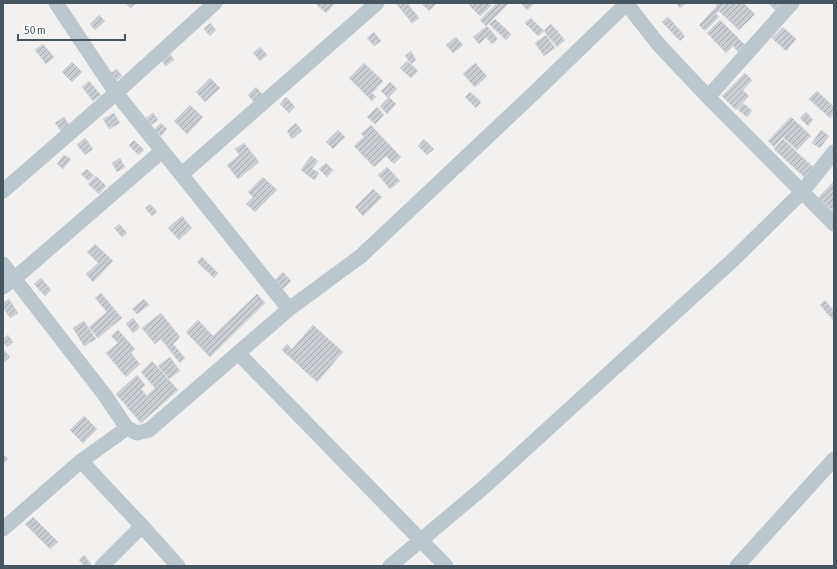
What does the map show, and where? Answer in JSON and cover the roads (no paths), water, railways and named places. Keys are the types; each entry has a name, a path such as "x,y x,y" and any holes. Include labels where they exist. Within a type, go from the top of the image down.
{"street":[{"path":"56,3 116,93 289,309"},
{"path":"3,191 116,93 215,3"},
{"path":"182,174 377,3"},
{"path":"3,264 9,283 104,394 127,428 137,433 149,430 289,309 361,256 540,88 626,3 658,45 834,224"},
{"path":"708,97 792,3"},
{"path":"9,283 162,151"},
{"path":"390,566 483,488 734,259 802,192 834,152"},
{"path":"238,353 446,566"},
{"path":"3,529 81,461 127,428"},
{"path":"736,566 834,459"},
{"path":"81,461 178,566"},
{"path":"102,566 142,526"}]}
